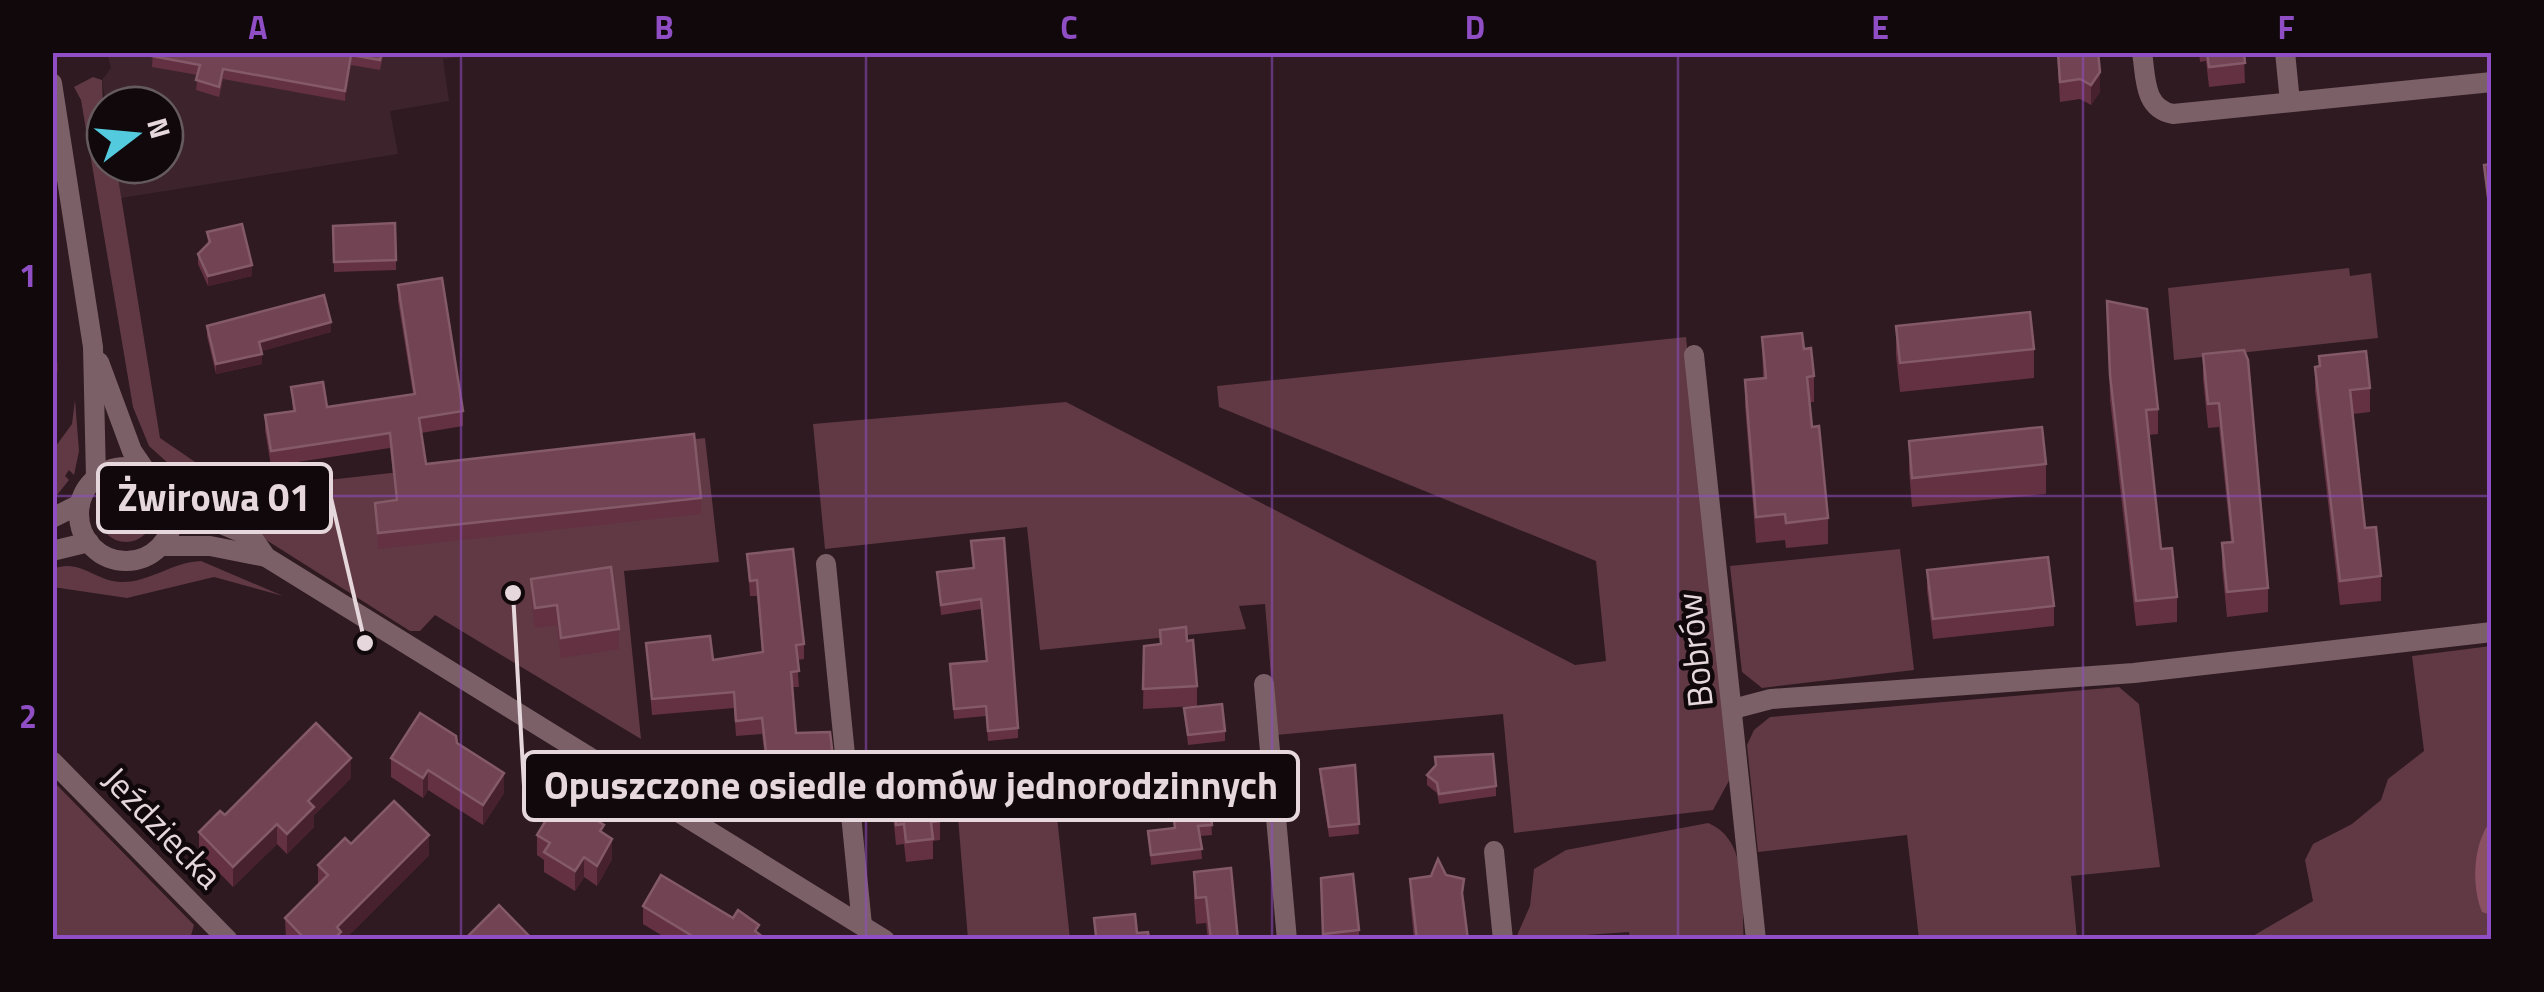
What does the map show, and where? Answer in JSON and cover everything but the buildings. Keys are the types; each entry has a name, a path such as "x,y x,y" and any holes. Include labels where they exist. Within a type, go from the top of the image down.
{"street":[{"path":"2142,52 2148,95 2162,111 2492,82"},
{"path":"2285,52 2290,102"},
{"path":"52,83 93,347 96,478 80,504 79,519 89,542 104,556 120,562 150,556 163,546 171,532 172,503 160,480 145,470 132,451 93,347"},
{"name":"Bobrów","path":"1694,354 1756,940"},
{"path":"96,478 118,468 145,470"},
{"path":"172,503 252,537 266,557 885,940"},
{"path":"52,518 80,504"},
{"path":"52,552 89,542"},
{"path":"163,546 210,546 243,556 266,557"},
{"path":"826,564 862,926"},
{"path":"1733,709 1772,699 2134,673 2492,632"},
{"path":"1264,684 1287,940"},
{"name":"Jeździecka","path":"52,761 228,940"},
{"path":"1494,850 1503,940"}],"shaded area":[{"path":"107,53 494,53 443,59 449,101 390,111 398,154 121,198 119,185 185,185 185,85 103,85 111,68"},
{"path":"93,77 102,80 102,85 85,85 85,124 81,100 74,87"},
{"path":"95,185 119,185 160,438 201,466 178,472 149,446 133,407"},
{"path":"2349,268 2350,276 2371,273 2378,338 2174,360 2168,288"},
{"path":"1686,337 1731,777 1713,810 1514,833 1503,714 1276,735 1265,604 1239,606 1246,629 1040,650 1027,527 825,549 813,424 1066,402 1575,665 1606,661 1596,561 1219,407 1217,386"},
{"path":"75,400 79,451 74,475 69,470 65,476 69,480 53,500 53,450 72,424"},
{"path":"705,438 719,562 624,571 641,739 435,615 420,631 410,631 230,517 233,509 190,486 225,483 280,517 274,486"},
{"path":"126,488 145,496 153,515 145,534 126,542 107,534 99,515 107,496"},
{"path":"1900,549 1914,670 1762,688 1742,672 1730,566"},
{"path":"201,561 283,596 214,577 127,598 53,587 53,569 63,566 122,582"},
{"path":"2491,646 2491,939 2246,940 2313,901 2305,860 2313,844 2352,824 2381,800 2388,779 2424,751 2412,656"},
{"path":"2119,687 2139,704 2160,867 2071,876 2077,939 1919,939 1907,835 1758,852 1747,745 1754,730 1770,717"},
{"path":"1052,770 1070,939 968,939 955,781"},
{"path":"53,781 194,925 190,939 53,939"},
{"path":"2491,821 2491,915 2482,912 2475,877 2480,840"},
{"path":"1708,823 1721,831 1737,857 1744,939 1630,939 1629,932 1515,940 1530,906 1534,869 1566,850"}],"place":[{"name":"Opuszczone osiedle domów jednorodzinnych","path":"513,593"},
{"name":"Żwirowa 01","path":"365,643"}]}
